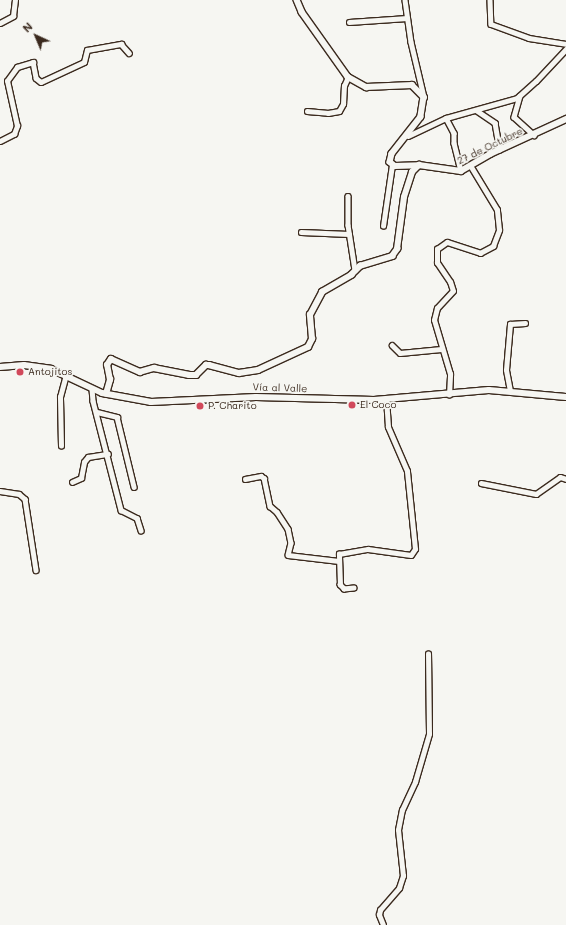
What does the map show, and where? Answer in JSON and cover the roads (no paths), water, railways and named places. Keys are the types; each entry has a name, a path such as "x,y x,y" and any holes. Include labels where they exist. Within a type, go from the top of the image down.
{"main road":[{"name":"Vía al Valle","path":"0,367 34,366 66,375 92,389 106,394 151,402 224,397 386,399 448,395 476,391 510,391 566,397"}],"street":[{"path":"0,23 13,16 15,0"},
{"path":"297,0 302,12 348,77 366,87 412,85 424,97"},
{"path":"383,226 392,165 390,162 392,154 421,117 424,97 404,0"},
{"path":"490,0 489,19 491,24 529,38 566,44"},
{"path":"349,22 407,18"},
{"path":"0,141 14,134 17,126 7,81 17,67 32,62 36,78 41,82 84,62 87,50 121,44 129,53"},
{"path":"402,140 412,133 446,118 520,96 566,49"},
{"path":"307,111 328,113 339,110 343,104 344,86 348,77"},
{"path":"520,96 514,117 534,135"},
{"path":"476,110 495,123 500,150"},
{"path":"446,118 454,133 454,143 461,171"},
{"name":"27 de Octubre","path":"392,165 399,167 419,165 461,171 471,167 500,150 566,119"},
{"path":"106,394 110,376 107,365 111,359 116,359 133,371 154,368 189,375 200,373 206,365 229,372 247,372 290,357 311,344 310,315 322,292 355,270 392,256 397,249 404,197 412,172 419,165"},
{"path":"448,395 450,374 435,330 435,313 452,291 450,282 437,263 437,249 447,242 480,253 492,246 499,230 496,210 471,167"},
{"path":"348,196 349,234 355,270"},
{"path":"301,232 349,234"},
{"path":"510,391 506,370 510,324 525,323"},
{"path":"392,345 400,353 441,349"},
{"path":"62,446 60,397 66,375"},
{"path":"92,389 121,510 138,518 141,530"},
{"path":"354,588 344,589 340,585 339,554 354,550 384,551 411,555 414,552 411,492 407,471 388,427 386,399"},
{"path":"97,412 116,417 134,486"},
{"path":"72,482 81,478 85,460 91,456 108,454"},
{"path":"245,479 261,476 264,478 270,506 277,512 288,529 291,543 288,555 339,561"},
{"path":"481,483 536,494 560,476 566,479"},
{"path":"0,492 19,494 25,499 36,570"},
{"path":"383,925 379,915 380,910 399,888 403,876 398,830 400,815 415,782 429,734 428,654"}],"place":[{"name":"Antojitos","path":"20,372"},
{"name":"El Coco","path":"352,405"},
{"name":"P. Charito","path":"200,406"}]}
